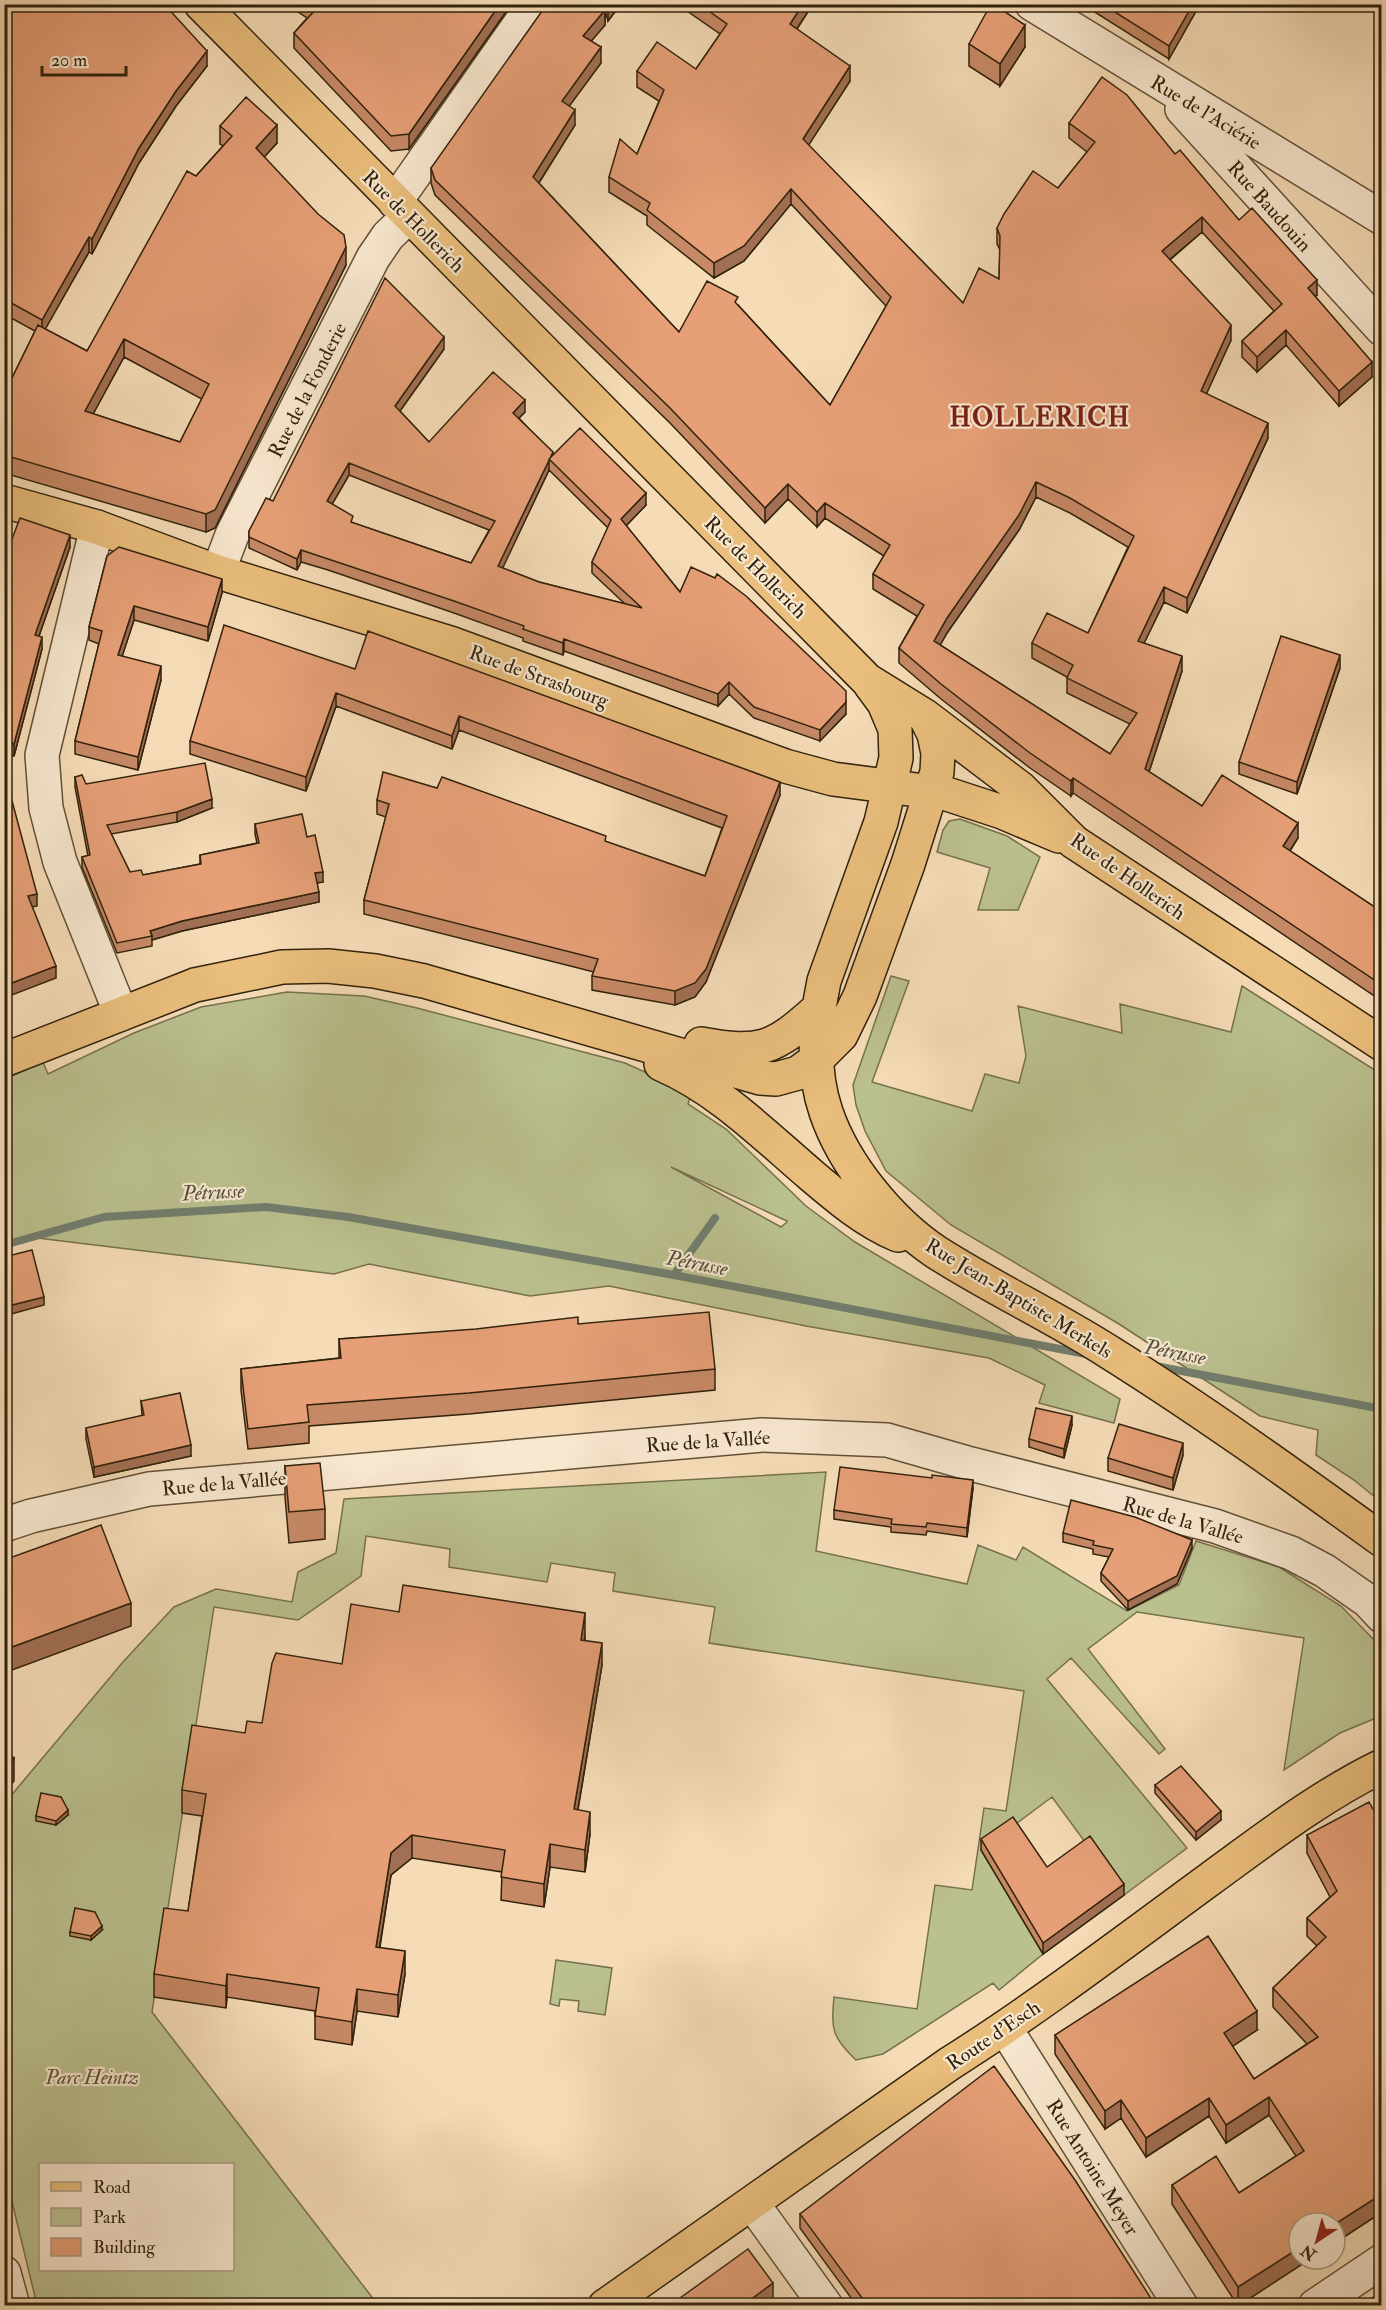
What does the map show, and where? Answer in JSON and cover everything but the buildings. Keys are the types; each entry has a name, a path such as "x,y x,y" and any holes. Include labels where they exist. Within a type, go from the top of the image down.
{"main road":[{"name":"Rue de Hollerich","path":"201,4 867,680 925,716 1020,788 1074,842 1382,1044"},
{"name":"Rue de Strasbourg","path":"4,501 97,526 218,572 450,643 785,766 833,779 933,791 1002,812 1074,842"},
{"name":"Rue Jean-Baptiste Merkels","path":"867,680 884,703 895,729 896,758 881,822 824,981 818,1009 817,1059 826,1112 848,1157 885,1210 935,1251 1108,1351 1264,1454 1382,1540"},
{"path":"4,1060 195,985 282,967 328,966 424,981 760,1078 776,1079 798,1073 817,1059 841,1035 860,996 933,791 938,753 934,734 925,716"},
{"path":"557,1018 742,1050 767,1046 792,1033 818,1009"},
{"path":"557,1018 692,1079 735,1109 846,1205 886,1230 935,1251"},
{"name":"Route d'Esch","path":"605,2306 949,2064 1005,2028 1270,1834 1381,1766"}],"street":[{"name":"Rue de la Fonderie","path":"218,572 232,535 373,258 534,4"},
{"name":"Rue de l'Aciérie","path":"1032,4 1159,84 1382,218"},
{"name":"Rue Baudouin","path":"1159,84 1382,329"},
{"path":"97,526 42,755 46,808 60,862 121,1014"},
{"name":"Rue de la Vallée","path":"4,1525 32,1516 149,1489 762,1435 887,1440 1215,1526 1291,1553 1325,1571 1368,1601 1382,1616"},
{"name":"Rue Antoine Meyer","path":"1005,2028 1181,2306"},
{"path":"752,2203 826,2306"},
{"path":"1315,2306 1382,2261"},
{"path":"4,2273 13,2306"}],"green space":[{"path":"960,819 1007,836 1040,857 1018,910 978,910 990,868 937,852 943,830 949,821"},
{"path":"891,976 909,981 872,1082 972,1111 985,1074 1019,1083 1026,1056 1018,1006 1122,1033 1120,1004 1231,1032 1242,986 1381,1074 1381,1502 1354,1480 1316,1455 1318,1430 1260,1416 1119,1324 951,1225 886,1171 865,1131 856,1105 853,1085"},
{"path":"287,992 364,996 625,1063 658,1078 690,1097 688,1104 726,1129 806,1206 855,1242 1120,1399 1114,1423 1039,1403 1045,1385 989,1358 806,1326 609,1286 530,1296 369,1264 334,1274 29,1237 5,1245 5,1079 43,1062 48,1074 134,1033 201,1007","holes":["671,1167 787,1221 781,1227"]},
{"name":"Parc Heintz","path":"826,1472 816,1551 967,1584 978,1545 1016,1560 1023,1547 1127,1611 1179,1585 1196,1541 1279,1567 1341,1606 1381,1647 1381,1716 1340,1733 1284,1770 1304,1638 1137,1612 1088,1649 1165,1749 1159,1754 1071,1658 1047,1679 1187,1848 1124,1895 1052,1797 981,1850 1043,1954 999,1990 993,1983 883,2054 856,2060 842,2045 835,2032 834,1997 917,2009 935,1885 972,1890 984,1808 1006,1811 1024,1691 709,1643 715,1607 613,1591 615,1573 551,1563 547,1582 449,1567 450,1549 366,1536 361,1576 298,1620 214,1607 152,2012 378,2305 37,2305 5,2173 4,1804 123,1662 174,1607 216,1589 292,1602 298,1572 336,1553 344,1499"},
{"path":"556,1960 612,1968 605,2015 578,2011 579,2001 560,1999 559,2006 550,2004"}],"waterway":[{"name":"Pétrusse","path":"4,1245 104,1217 266,1207 348,1217 674,1275 1086,1354"},
{"path":"674,1275 715,1218"},
{"name":"Pétrusse","path":"1155,1366 1382,1409"}],"district":[{"name":"HOLLERICH","path":"1040,417"}]}
